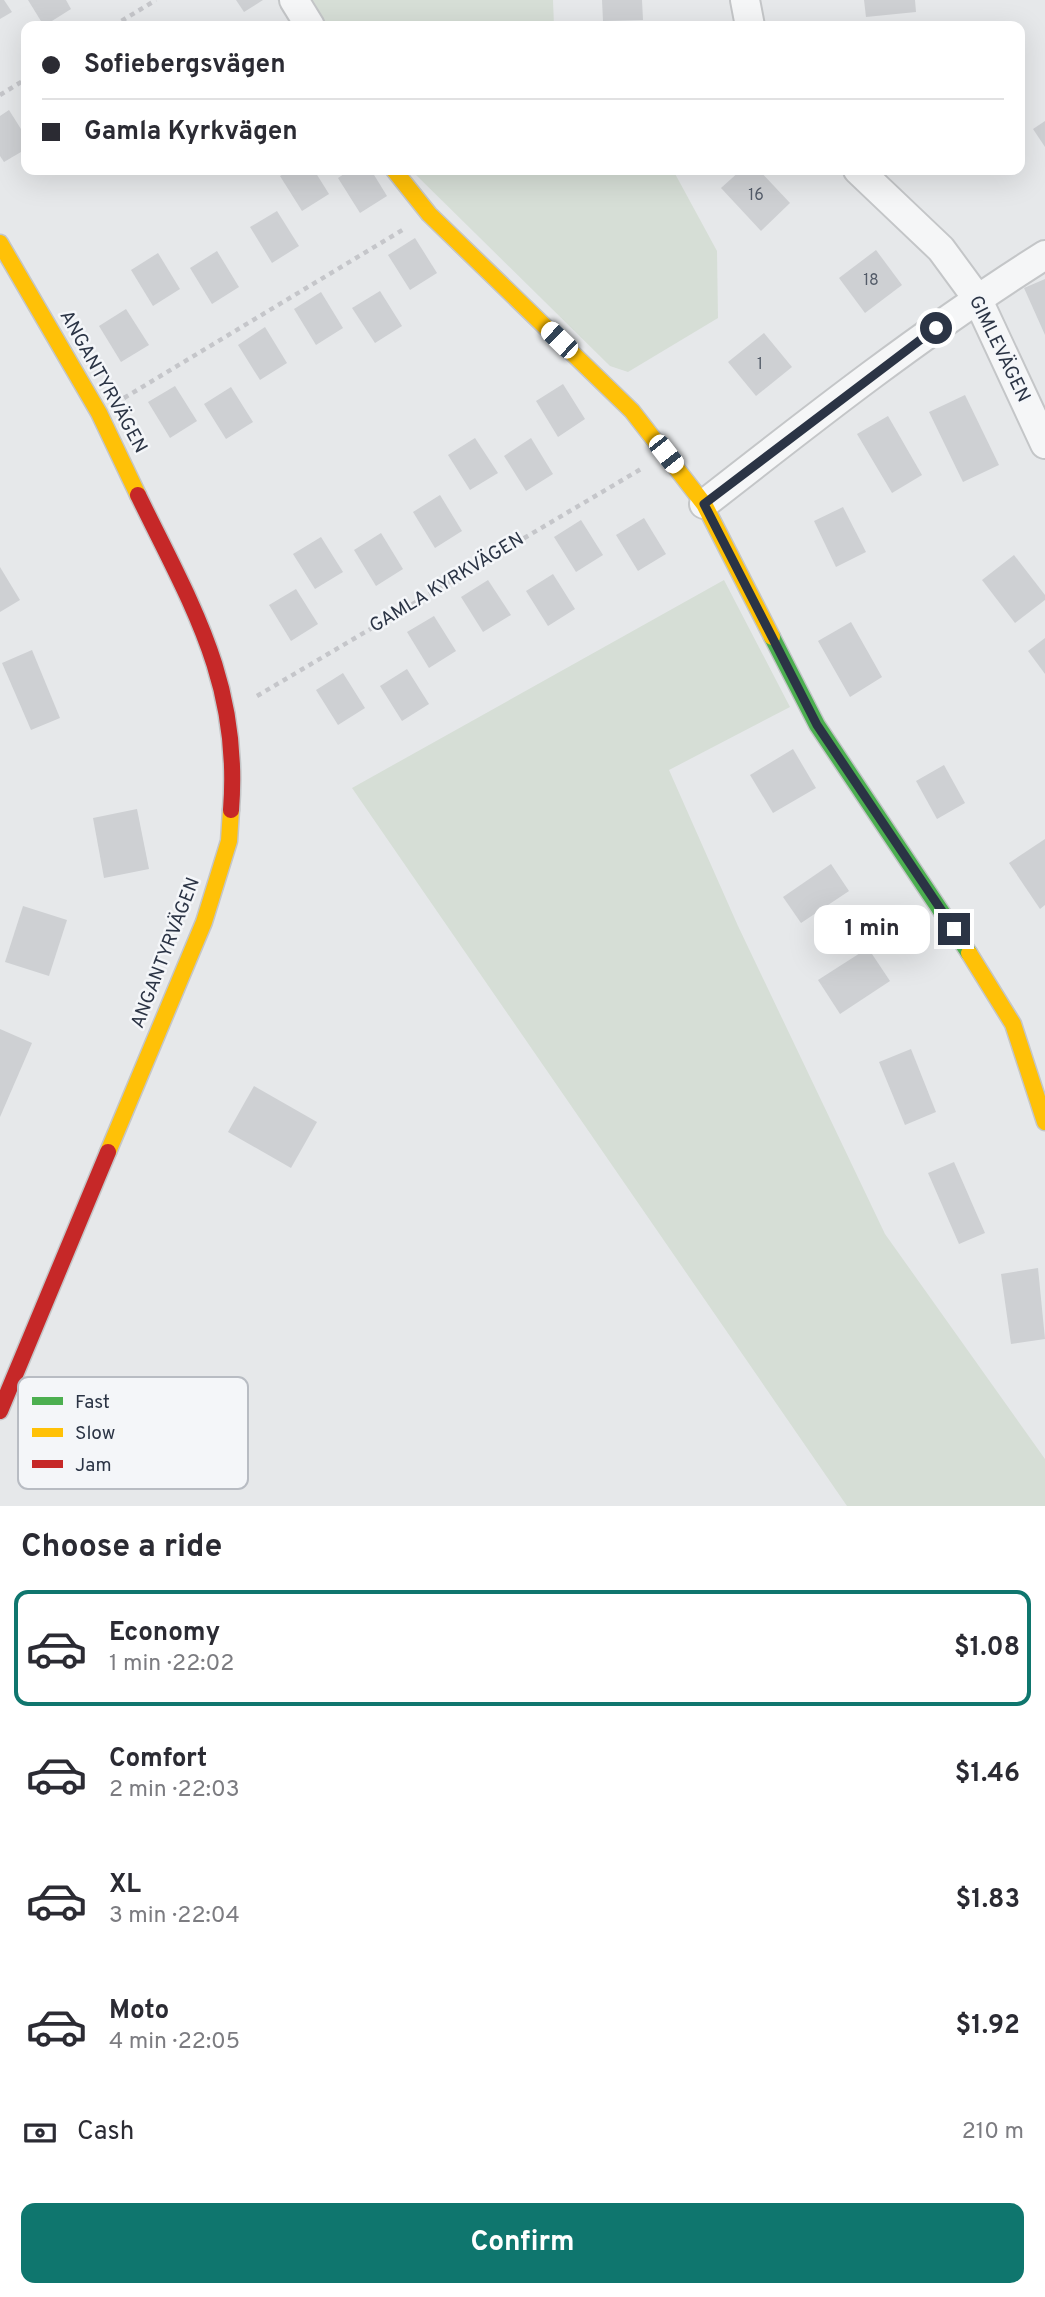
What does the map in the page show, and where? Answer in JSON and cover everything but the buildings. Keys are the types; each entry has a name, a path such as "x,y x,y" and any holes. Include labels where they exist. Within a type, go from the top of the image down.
{"street":[{"path":"294,0 307,21"},
{"path":"745,0 749,21"},
{"path":"398,175 429,214 632,411 704,504 817,725 940,905 1013,1024 1045,1122"},
{"name":"GIMLEVÄGEN","path":"863,175 941,249 976,298 1045,444"},
{"name":"ANGANTYRVÄGEN","path":"0,243 8,277 99,413 209,641 229,712 233,788 229,841 204,922 0,1410"},
{"path":"704,504 814,417 976,298 1045,255"}],"path":[{"path":"121,21 156,0"},
{"path":"0,95 21,82"},
{"path":"99,413 429,214"},
{"name":"GAMLA KYRKVÄGEN","path":"229,712 666,454"}],"shaded area":[{"path":"308,0 553,0 554,21 321,21"},
{"path":"416,175 676,175 717,251 718,318 628,372 610,366"},
{"path":"724,580 790,707 669,770 738,926 885,1234 1045,1459 1045,1506 847,1506 352,788"}],"traffic: fast":[{"path":"772,637 817,725 969,953"}],"traffic: slow":[{"path":"398,175 429,214 632,411 704,504 772,637"},
{"path":"0,243 99,413 138,495"},
{"path":"108,1152 204,922 229,841 231,810"},
{"path":"969,953 1013,1024 1045,1122"}],"traffic: jam":[{"path":"138,495 193,609 220,683 232,764 231,810"},
{"path":"0,1411 108,1152"}],"route":[{"path":"936,328 814,417 704,504 817,725 954,929"}]}
